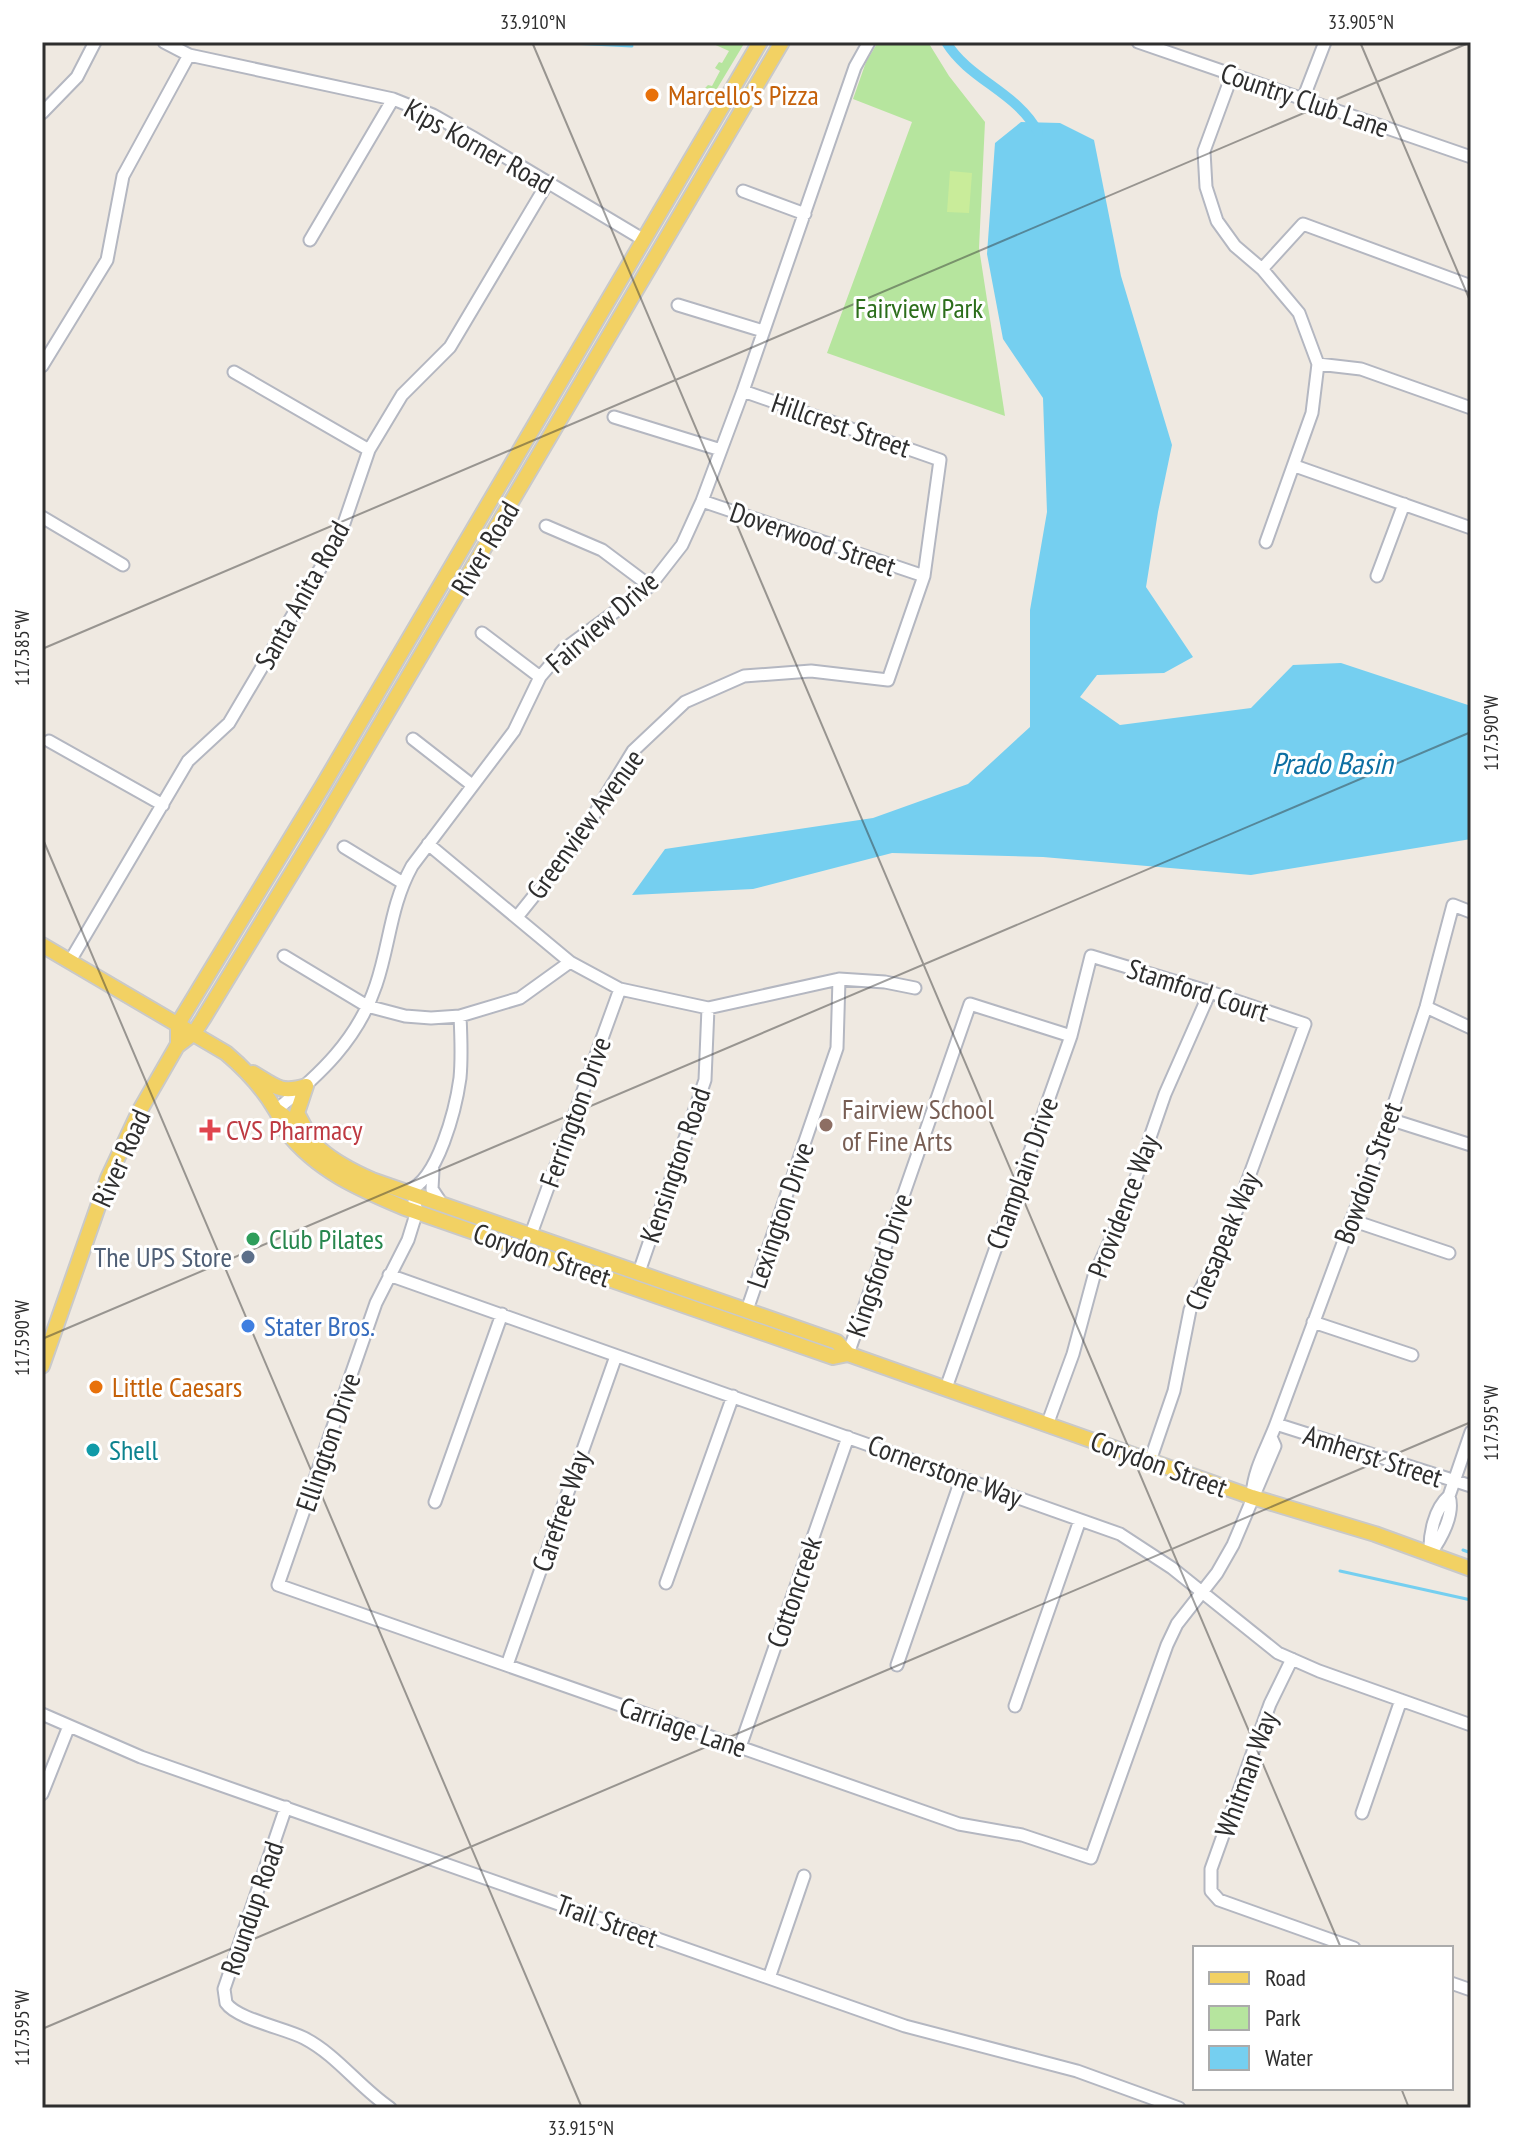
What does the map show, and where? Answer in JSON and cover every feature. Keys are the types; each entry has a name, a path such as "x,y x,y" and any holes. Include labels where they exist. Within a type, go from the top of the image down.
{"main road":[{"name":"River Road","path":"178,1024 330,774 760,42"},
{"name":"River Road","path":"42,1366 108,1178 139,1112 178,1045 194,1033 334,803 782,42"},
{"name":"Corydon Street","path":"42,945 194,1033 243,1067 276,1110 285,1129 312,1157 349,1184 417,1211 833,1357 848,1354"},
{"path":"178,1024 178,1045"},
{"path":"243,1067 279,1089 292,1090 306,1086"},
{"path":"306,1086 297,1113 322,1151"},
{"name":"Corydon Street","path":"276,1110 293,1121 322,1151 350,1170 837,1342 848,1354 1047,1425 1471,1569"}],"street":[{"path":"42,113 77,77 95,42"},
{"name":"Kips Korner Road","path":"164,42 189,55 393,99 433,115 644,240"},
{"name":"Fairview Drive","path":"276,1110 306,1086 347,1042 376,986 394,905 403,883 428,844 514,731 540,677 563,650 650,586 682,545 743,391 855,67 869,42"},
{"name":"Country Club Lane","path":"1138,42 1471,157"},
{"path":"1303,99 1325,42"},
{"path":"42,366 107,260 123,176 189,55"},
{"path":"1232,75 1204,151 1206,187 1217,221 1235,246 1262,269 1299,313 1318,364 1312,413 1266,542"},
{"path":"310,240 393,99"},
{"name":"Santa Anita Road","path":"70,961 188,761 229,723 340,535 369,450 402,395 450,347 548,182"},
{"path":"743,191 805,214"},
{"path":"1262,269 1303,224 1471,286"},
{"path":"678,305 763,331"},
{"path":"1318,364 1361,369 1471,408"},
{"path":"234,372 369,450"},
{"name":"Hillcrest Street","path":"743,391 940,460"},
{"path":"614,417 721,450"},
{"name":"Greenview Avenue","path":"517,917 578,841 633,751 685,702 744,676 811,671 888,680 924,576 940,460"},
{"path":"1295,466 1471,528"},
{"name":"Doverwood Street","path":"702,501 924,576"},
{"path":"1377,576 1404,504"},
{"path":"42,517 123,565"},
{"path":"546,526 602,550 650,586"},
{"path":"482,633 540,677"},
{"path":"413,739 472,785"},
{"path":"49,741 163,805"},
{"path":"428,844 570,962 620,989 708,1008 839,979 885,982 915,988"},
{"path":"344,847 403,883"},
{"name":"Bowdoin Street","path":"1091,1858 1167,1645 1177,1624 1217,1573 1233,1545 1275,1446 1271,1437 1389,1119 1426,1007 1453,905 1471,912"},
{"path":"284,956 367,1006 405,1016 431,1018 460,1016 520,998 570,962"},
{"name":"Stamford Court","path":"1091,956 1305,1024"},
{"name":"Champlain Drive","path":"946,1388 1071,1036 1091,956"},
{"name":"Lexington Drive","path":"747,1310 837,1048 839,979"},
{"name":"Ferrington Drive","path":"531,1234 620,989"},
{"name":"Providence Way","path":"1047,1425 1073,1354 1094,1276 1128,1201 1165,1094 1210,992"},
{"name":"Kingsford Drive","path":"848,1354 970,1004 1071,1036"},
{"path":"1426,1007 1471,1028"},
{"name":"Kensington Road","path":"639,1272 705,1080 708,1008"},
{"path":"442,1204 432,1189 434,1165 458,1090 462,1047 460,1016"},
{"name":"Chesapeak Way","path":"1150,1461 1174,1391 1190,1310 1225,1242 1305,1024"},
{"path":"1389,1119 1471,1145"},
{"path":"407,1191 416,1189 434,1165"},
{"path":"407,1191 413,1197 417,1211"},
{"name":"Corydon Street","path":"417,1211 432,1208 466,1219 474,1216"},
{"name":"Ellington Drive","path":"278,1585 376,1303 408,1240 417,1211"},
{"path":"1351,1220 1449,1253"},
{"name":"Cornerstone Way","path":"389,1275 1120,1534 1153,1554 1265,1644 1292,1659 1471,1725"},
{"path":"435,1502 502,1314"},
{"path":"1313,1322 1412,1355"},
{"name":"Carefree Way","path":"507,1665 616,1356"},
{"path":"666,1583 733,1396"},
{"name":"Amherst Street","path":"1276,1424 1471,1486"},
{"path":"1430,1554 1439,1542 1452,1505 1449,1496 1471,1432"},
{"name":"Cottoncreek","path":"740,1747 848,1437"},
{"path":"897,1665 962,1477"},
{"path":"1015,1706 1080,1520"},
{"name":"Carriage Lane","path":"278,1585 959,1824 1022,1835 1091,1858"},
{"name":"Whitman Way","path":"1292,1659 1270,1704 1216,1854 1209,1880 1211,1891 1219,1900 1348,1946"},
{"path":"1362,1813 1401,1700"},
{"name":"Trail Street","path":"42,1714 141,1757 905,2026 1077,2071 1179,2108"},
{"path":"42,1794 69,1726"},
{"name":"Roundup Road","path":"286,1807 224,1989 226,2003 236,2012 286,2030 320,2047 359,2085 390,2108"},
{"path":"769,1978 804,1876"}],"green space":[{"path":"709,42 745,42 715,92 705,88 712,86 720,71 715,68 729,51"},
{"name":"Fairview Park","path":"878,42 928,42 949,76 985,122 979,248 1005,416 827,353 912,122 853,99 866,62"},
{"path":"950,171 972,173 969,213 947,212"}],"water":[{"name":"Prado Basin","path":"1021,122 1060,123 1094,140 1121,276 1172,445 1146,587 1193,657 1164,673 1097,675 1080,697 1120,725 1251,708 1293,665 1341,663 1471,706 1471,839 1251,875 1043,857 892,853 753,889 632,895 665,849 873,818 968,784 1030,727 1030,610 1047,512 1043,398 1003,339 987,254 995,143"}],"waterway":[{"path":"550,42 632,46"},
{"path":"946,42 967,66 1018,106 1038,132"},
{"path":"1463,1550 1471,1553"},
{"path":"1340,1571 1471,1600"}],"place":[{"name":"Marcello's Pizza","path":"652,95"},
{"name":"Fairview School of Fine Arts","path":"826,1125"},
{"name":"CVS Pharmacy","path":"210,1130"},
{"name":"Club Pilates","path":"253,1239"},
{"name":"The UPS Store","path":"248,1257"},
{"name":"Stater Bros.","path":"248,1326"},
{"name":"Little Caesars","path":"96,1387"},
{"name":"Shell","path":"93,1450"}]}
